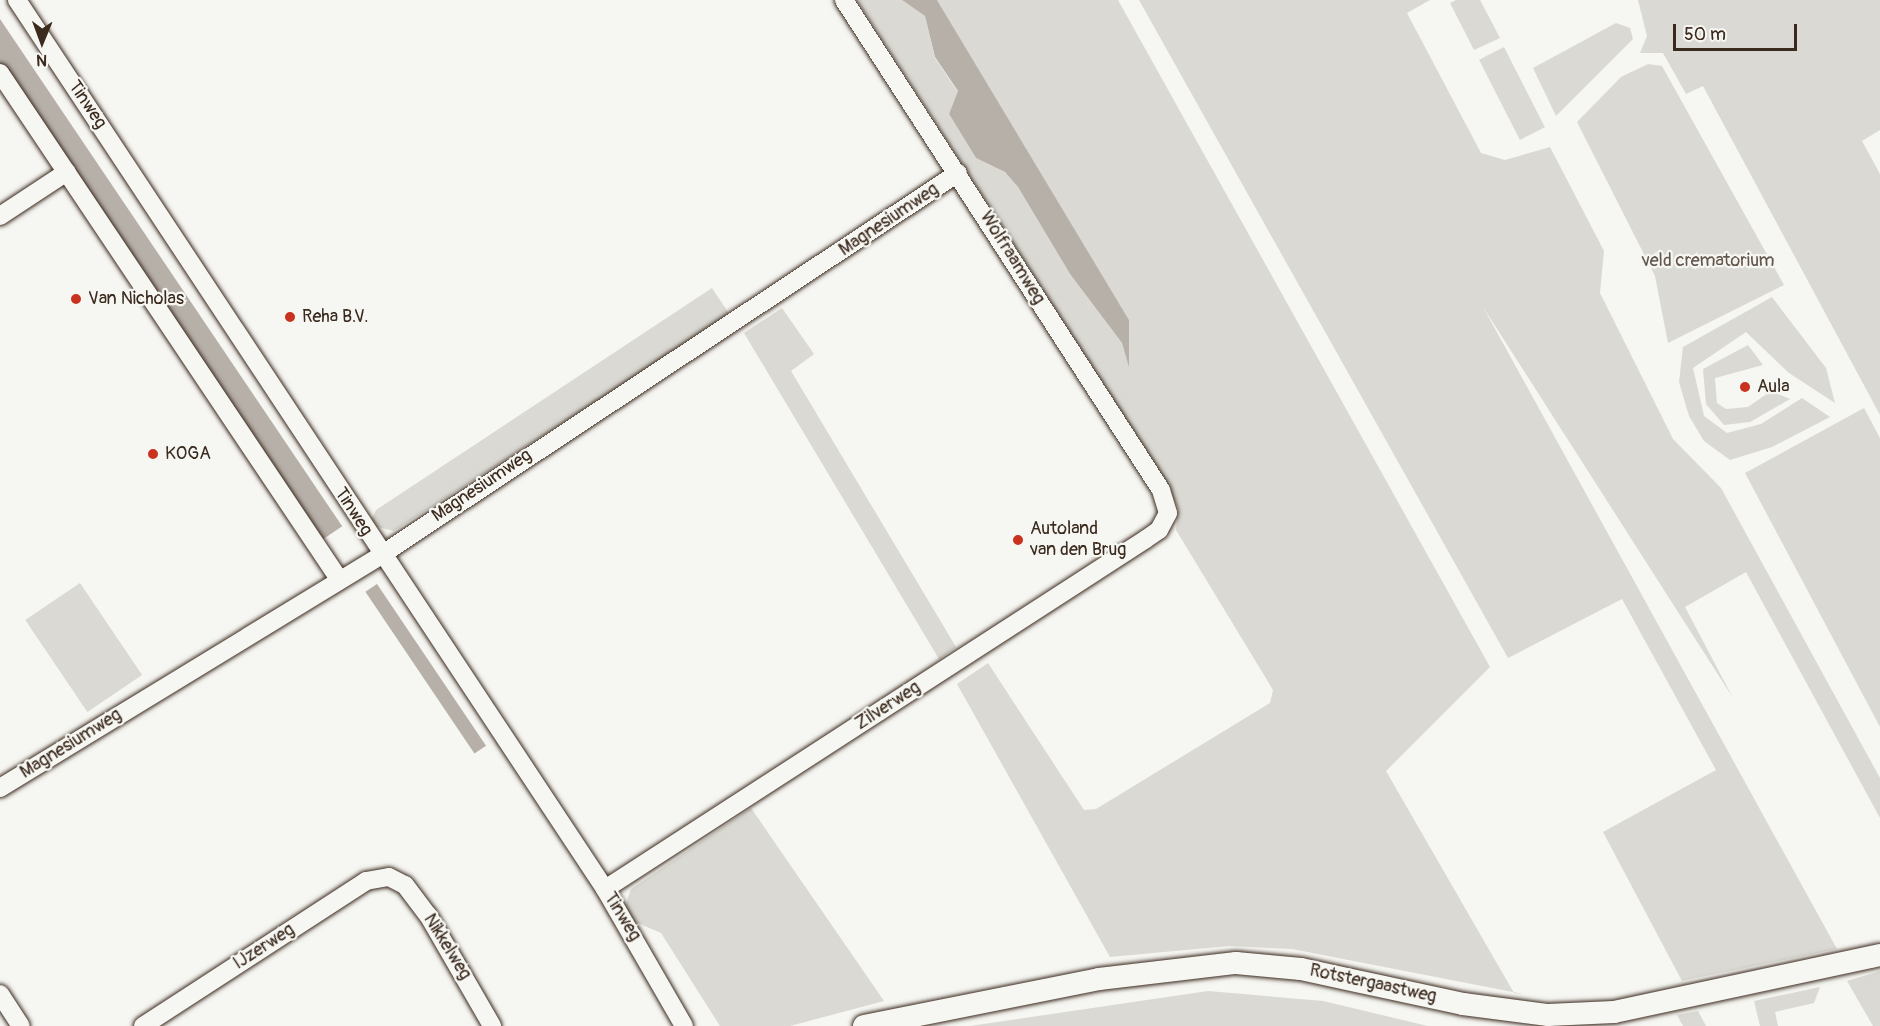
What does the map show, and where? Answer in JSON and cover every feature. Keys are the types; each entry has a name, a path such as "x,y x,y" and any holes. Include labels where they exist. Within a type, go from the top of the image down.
{"street":[{"name":"Tinweg","path":"17,0 381,555 605,889 684,1026"},
{"name":"Wolfraamweg","path":"843,0 958,173 1161,490 1166,520"},
{"path":"0,73 339,579"},
{"path":"0,216 67,172"},
{"name":"Magnesiumweg","path":"0,788 381,555 958,173"},
{"name":"Zilverweg","path":"605,889 1146,540 1166,520"},
{"name":"IJzerweg","path":"143,1026 366,881 390,878"},
{"name":"Nikkelweg","path":"390,878 405,885 428,915 492,1026"},
{"name":"Rotstergaastweg","path":"864,1026 1099,979 1236,963 1301,969 1518,1011 1614,1012 1709,996 1880,955"},
{"path":"0,994 21,1026"}],"green space":[{"path":"857,0 902,0 925,16 935,58 958,92 949,114 976,158 1005,172 1018,187 1070,274 1122,343 1129,365 1129,320 937,0 1118,0 1490,667 1386,771 1514,992 1292,949 1229,946 1110,957 957,684 988,663 1084,810 1096,809 1270,703 1273,690 1176,530 1178,508 1163,476"},
{"path":"1139,0 1430,0 1407,13 1481,153 1505,160 1550,147 1604,251 1600,293 1673,439 1721,488 1880,778 1880,818 1746,572 1685,607 1733,698 1483,307 1837,949 1682,981 1603,832 1716,770 1622,599 1508,658"},
{"path":"1456,0 1480,0 1500,38 1474,50 1450,3"},
{"path":"1638,0 1880,0 1880,130 1862,141 1880,174 1880,415 1703,86 1686,94 1663,53 1640,53 1647,36"},
{"path":"1616,23 1630,28 1633,39 1556,116 1533,68"},
{"path":"1504,47 1545,127 1520,140 1479,60"},
{"name":"veld crematorium","path":"1648,64 1662,66 1784,285 1668,343 1655,276 1577,122 1621,77"},
{"path":"712,288 730,315 394,531 369,525 376,510"},
{"path":"1772,297 1826,368 1835,403 1789,373 1746,332 1693,368 1704,416 1727,433 1761,424 1802,398 1830,417 1772,447 1730,460 1704,441 1689,416 1679,382 1683,347"},
{"path":"782,308 814,354 791,371 956,647 939,659 744,333"},
{"path":"1748,345 1763,365 1715,378 1717,403 1726,409 1748,407 1771,391 1790,399 1750,422 1724,425 1706,404 1703,369"},
{"path":"1864,408 1880,438 1880,727 1745,473"},
{"path":"80,583 142,675 87,712 25,620"},
{"path":"751,808 884,1001 790,1026 720,1026 661,933 633,921 624,909 631,889"},
{"path":"1880,971 1880,1026 1873,1026 1847,981"},
{"path":"1820,987 1814,1003 1775,1012 1778,1026 1760,1026 1754,1001"},
{"path":"1208,991 1323,1001 1428,1026 970,1026"},
{"path":"1698,1011 1706,1026 1683,1026 1677,1015"}],"shaded area":[{"path":"902,0 937,0 1129,320 1129,367 1122,343 1070,274 1018,187 1005,172 976,158 949,114 958,91 935,57 925,16"},
{"path":"0,19 342,526 318,543 0,71"},
{"path":"377,584 486,746 474,753 365,592"}],"place":[{"name":"Van Nicholas","path":"76,299"},
{"name":"Reha B.V.","path":"290,317"},
{"name":"Aula","path":"1745,387"},
{"name":"KOGA","path":"153,454"},
{"name":"Autoland van den Brug","path":"1018,540"}]}
